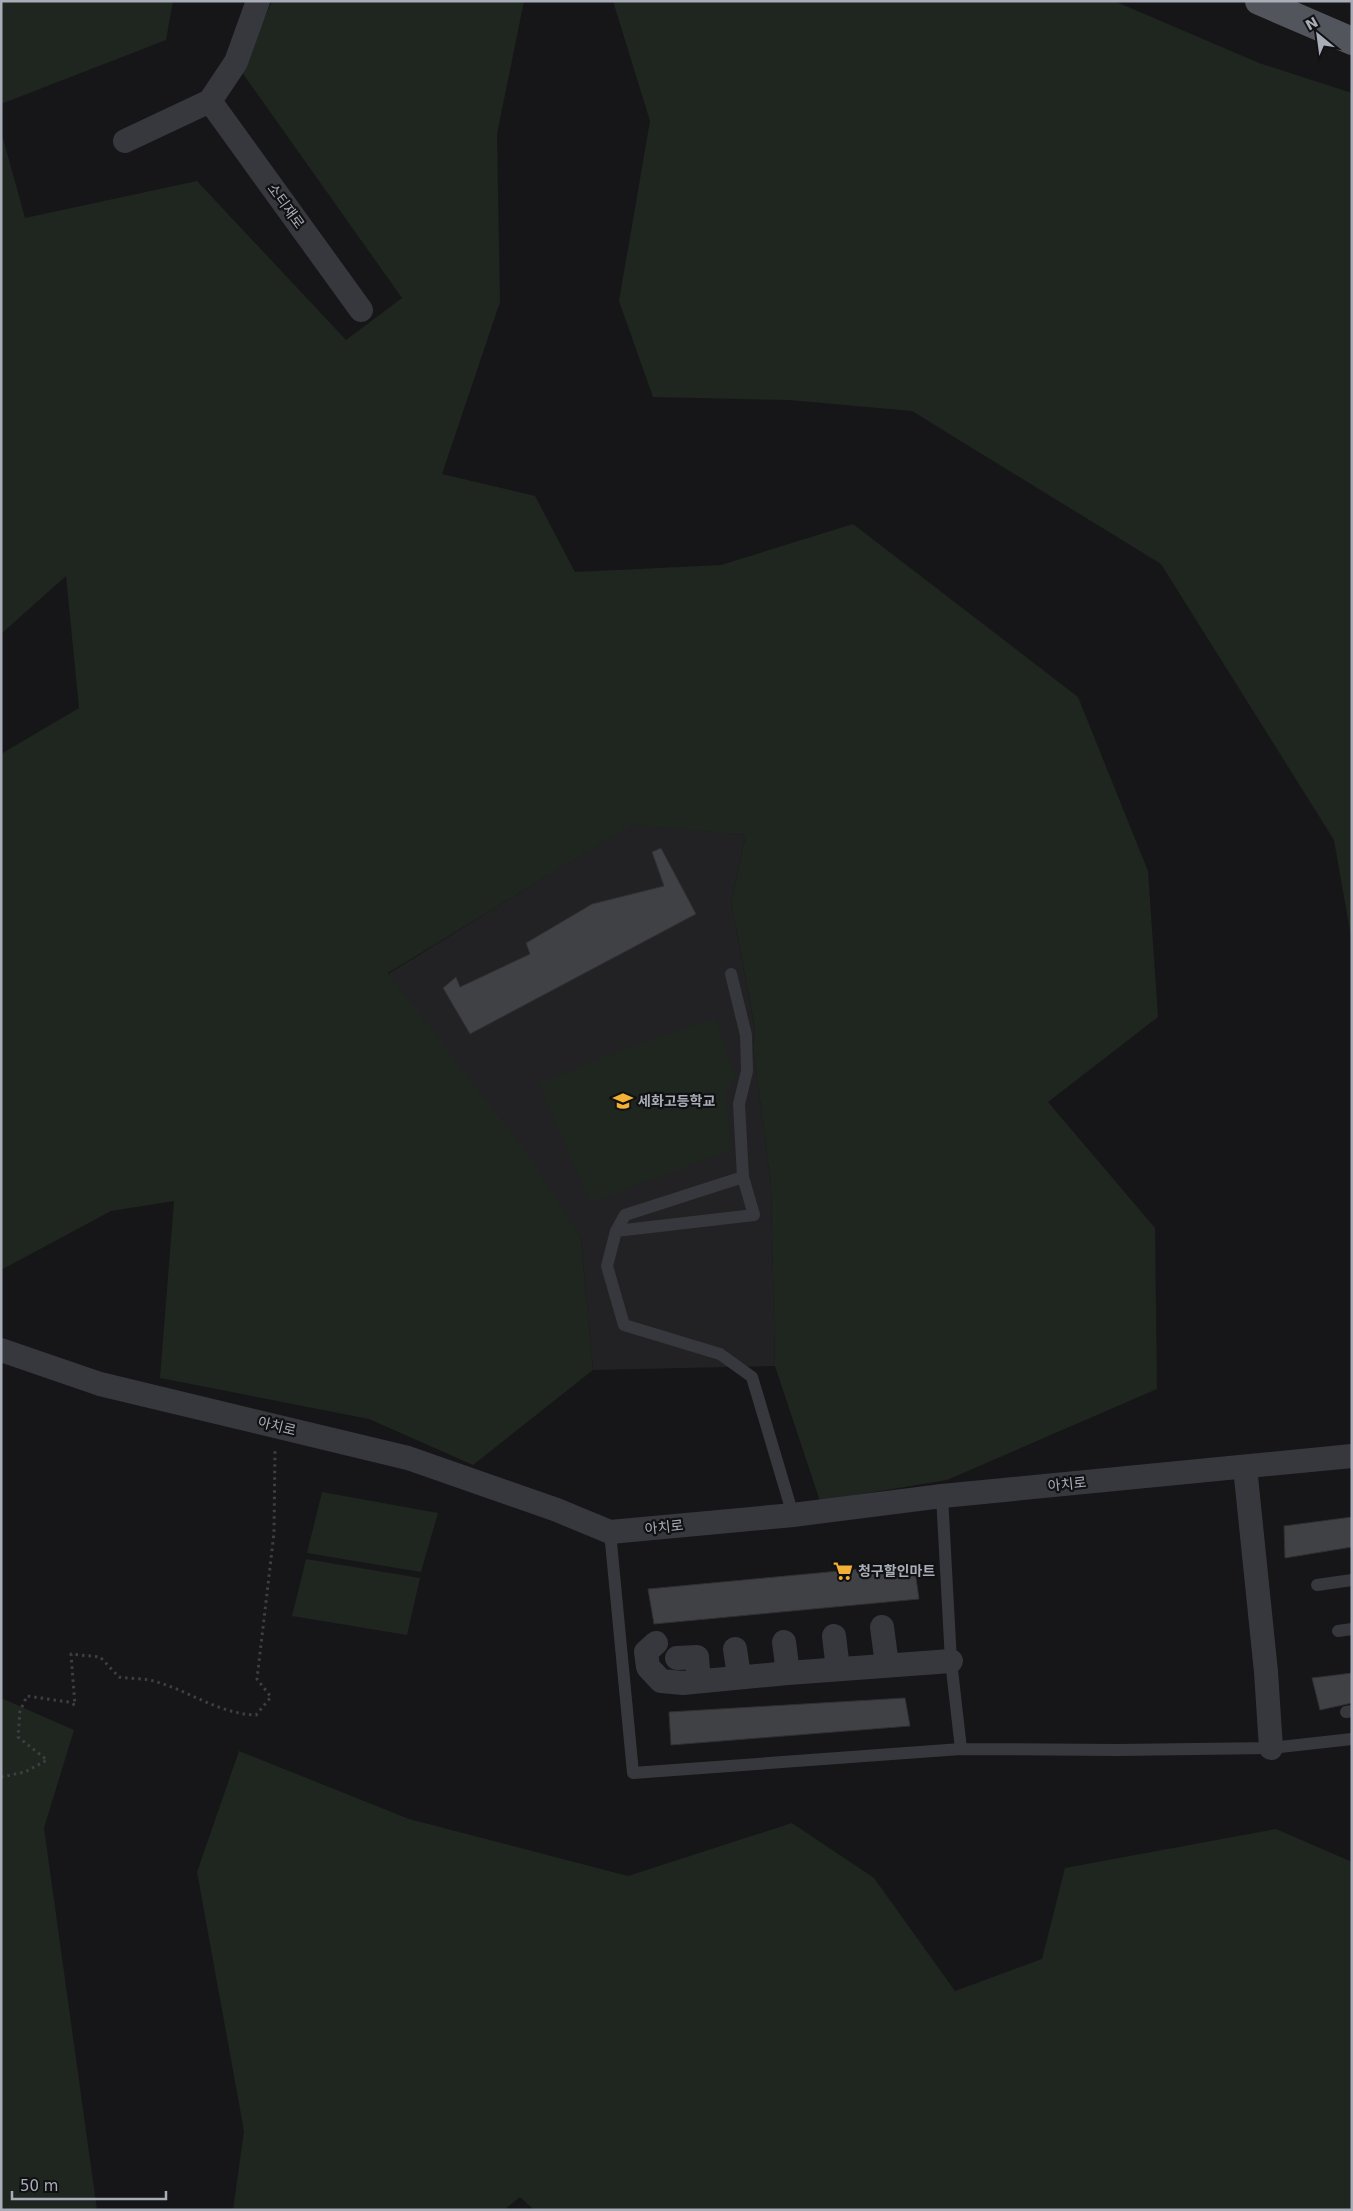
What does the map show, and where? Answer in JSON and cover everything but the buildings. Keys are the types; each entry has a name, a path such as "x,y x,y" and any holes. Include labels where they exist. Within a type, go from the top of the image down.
{"main road":[{"path":"1259,1 1352,41"}],"street":[{"path":"125,141 210,101 236,62 258,1"},
{"name":"소티재로","path":"210,101 361,310"},
{"name":"아치로","path":"1,1350 100,1384 408,1458 557,1510 610,1532 793,1514 942,1496 1352,1456"},
{"path":"1245,1467 1266,1672 1271,1748"},
{"path":"882,1627 887,1666"},
{"path":"834,1636 838,1669"},
{"path":"784,1642 788,1673"},
{"path":"656,1644 646,1652 648,1667 661,1681 683,1683 739,1676 951,1661"},
{"path":"736,1649 739,1676"},
{"path":"677,1658 697,1657 699,1681"}],"lane":[{"path":"616,1231 754,1215 743,1177 739,1104 747,1071 746,1035 731,974"},
{"path":"743,1177 625,1215 616,1231 607,1266 624,1325 720,1354 752,1377 793,1514"},
{"path":"942,1496 951,1661 960,1749"},
{"path":"610,1532 633,1773 960,1749 1118,1750 1271,1748 1352,1740"},
{"path":"1317,1585 1352,1580"},
{"path":"1338,1631 1352,1629"}],"path":[{"path":"1,1777 24,1772 47,1760 18,1737 20,1711 27,1696 68,1702 75,1705 71,1654 100,1658 119,1677 156,1681 241,1714 256,1715 271,1697 257,1679 274,1533 275,1426"}],"shaded area":[{"path":"1,1 173,1 166,40 1,104"},
{"path":"272,1 524,1 497,134 500,302 442,474 535,496 575,572 721,565 853,524 1078,697 1148,871 1158,1017 1048,1102 1155,1228 1157,1389 947,1480 820,1501 775,1366 771,1186 753,1046 755,1029 731,901 746,835 631,825 388,973 529,1156 581,1239 593,1370 473,1465 369,1419 160,1378 174,1201 111,1211 1,1270 1,754 79,708 66,576 1,634 1,131 25,218 197,181 346,340 402,298 241,71"},
{"path":"613,1 1114,1 1259,63 1352,93 1352,942 1334,840 1161,564 912,411 789,400 653,397 619,301 650,121"},
{"name":"세화고등학교","path":"631,824 746,835 731,901 755,1030 753,1046 771,1186 775,1366 593,1370 581,1239 388,974"},
{"path":"715,1018 736,1077 726,1089 731,1150 590,1203 539,1083 613,1053"},
{"path":"322,1492 438,1513 421,1572 307,1553"},
{"path":"306,1559 420,1578 407,1635 292,1616"},
{"path":"1,1698 74,1730 44,1828 97,2210 1,2210"},
{"path":"239,1751 409,1819 628,1876 792,1823 874,1878 955,1991 1042,1959 1065,1868 1276,1829 1352,1862 1352,2210 534,2210 520,2197 504,2210 233,2210 244,2131 197,1872"}],"place":[{"name":"세화고등학교","path":"623,1101"},
{"name":"청구할인마트","path":"843,1571"}]}
